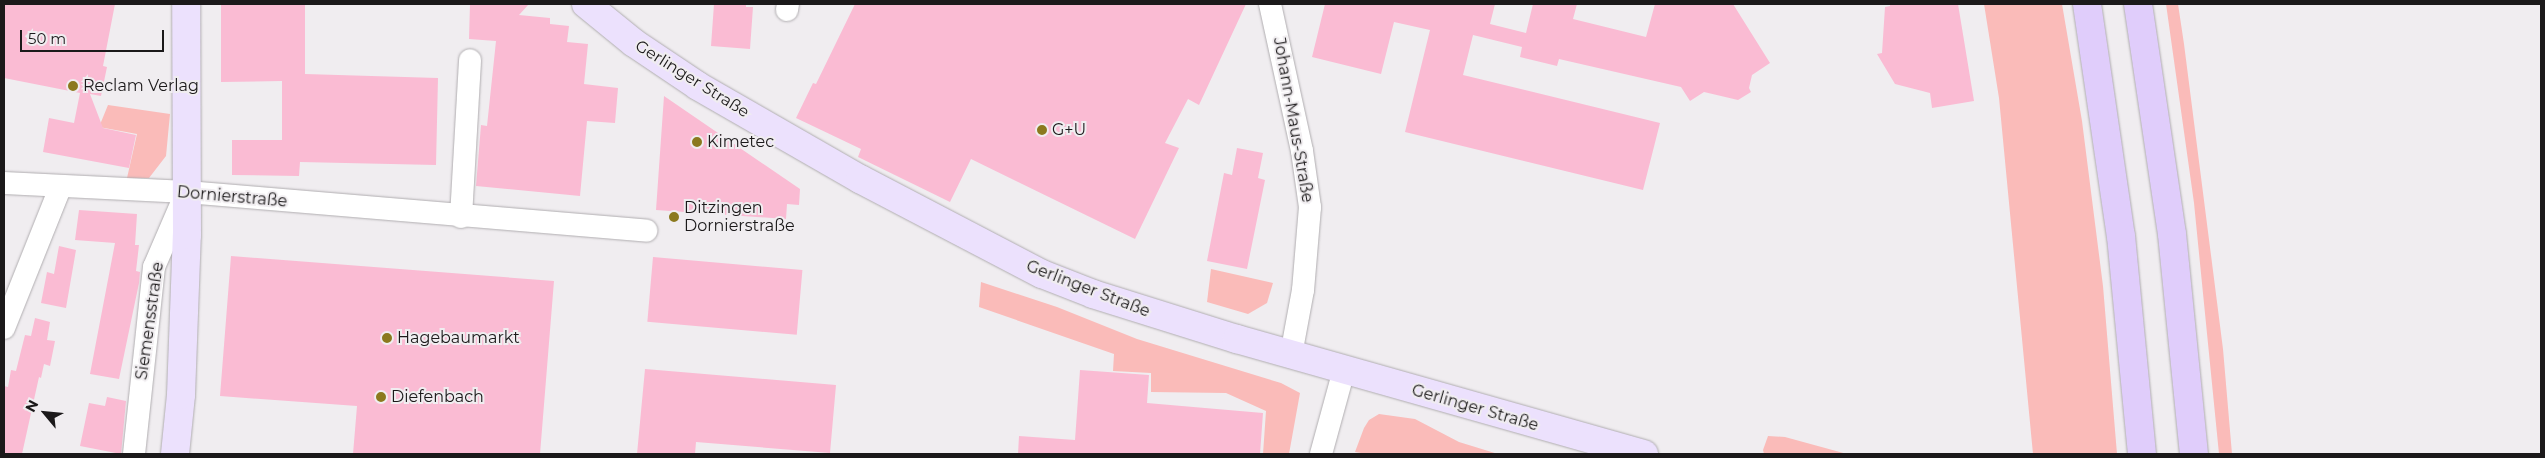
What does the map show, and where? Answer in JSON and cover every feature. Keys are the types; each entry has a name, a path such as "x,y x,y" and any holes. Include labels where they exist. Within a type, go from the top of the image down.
{"highway":[{"path":"2087,4 2121,236 2142,454"},
{"path":"2138,4 2172,234 2194,454"}],"main road":[{"name":"Siemensstraße","path":"175,454 181,395 186,192 186,4"},
{"name":"Gerlinger Straße","path":"586,4 634,43 698,86 860,179 1042,274 1155,314 1291,355 1644,454"}],"street":[{"name":"Johann-Maus-Straße","path":"1270,4 1302,151 1310,207 1303,290 1291,355"},
{"path":"460,217 470,60"},
{"name":"Dornierstraße","path":"4,183 60,188 186,192 460,217 646,231"},
{"path":"4,328 60,188"},
{"name":"Siemensstraße","path":"134,454 154,267 186,192"},
{"path":"1321,454 1344,370"}],"shaded area":[{"path":"1984,4 2062,4 2082,121 2103,286 2117,454 2033,454 1999,98"},
{"path":"2166,4 2178,4 2184,44 2223,349 2232,454 2219,454 2194,203"},
{"path":"108,105 170,114 166,156 149,178 127,178 137,134 99,127"},
{"path":"1211,269 1273,283 1267,303 1248,314 1207,302"},
{"path":"981,282 1057,307 1137,339 1281,383 1300,393 1289,454 1263,454 1266,411 1226,393 1151,392 1151,373 1113,371 1114,354 979,307"},
{"path":"1379,414 1415,419 1459,442 1498,454 1367,454 1355,452 1369,420"},
{"path":"1768,436 1785,437 1847,454 1764,454 1763,450"}],"building":[{"name":"Reclam Verlag","path":"4,4 115,4 103,66 107,67 101,96 90,94 103,128 136,135 129,168 43,152 49,118 74,123 80,93 4,78"},
{"path":"221,4 305,4 305,74 438,78 436,165 300,162 299,176 232,175 232,140 282,140 282,81 221,82"},
{"path":"470,4 529,4 519,15 550,18 550,24 569,26 567,42 588,44 584,84 618,88 615,123 587,121 580,196 476,186 481,125 487,126 496,41 469,39"},
{"path":"714,4 746,4 746,7 753,7 750,49 711,46"},
{"name":"G+U","path":"855,4 1246,4 1199,105 1188,99 1165,143 1179,148 1135,239 971,159 950,202 858,157 861,149 796,118 813,83 816,84"},
{"path":"1325,4 1495,4 1490,24 1526,33 1533,4 1577,4 1573,19 1646,37 1655,4 1733,4 1770,63 1752,75 1749,88 1751,92 1738,100 1704,92 1690,101 1681,87 1559,59 1557,66 1520,57 1522,47 1473,35 1463,75 1660,123 1643,190 1405,132 1430,30 1394,22 1381,74 1312,57"},
{"path":"1890,4 1958,4 1974,101 1932,108 1930,93 1895,84 1877,54 1882,53 1885,7 1890,6"},
{"name":"Kimetec","path":"664,96 800,189 799,205 787,204 786,219 656,210"},
{"path":"1237,148 1263,153 1258,178 1265,180 1247,269 1207,261 1224,173 1232,175"},
{"path":"79,210 137,214 135,245 139,245 136,271 140,272 139,283 119,379 90,374 115,243 75,240"},
{"path":"59,246 76,250 66,308 41,303 47,272 54,274"},
{"name":"Hagebaumarkt","path":"231,256 554,281 540,454 353,454 357,406 220,396"},
{"path":"653,257 802,270 797,335 647,322"},
{"path":"35,318 50,322 47,340 55,341 50,366 44,364 41,378 39,377 22,454 4,454 4,386 8,387 11,370 16,371 25,335 31,336"},
{"path":"645,369 836,385 830,453 696,442 695,454 637,454"},
{"path":"1080,370 1149,375 1147,403 1263,413 1260,454 1018,454 1019,436 1075,440"},
{"path":"107,397 126,401 121,454 80,446 89,403 105,406"}],"place":[{"name":"Reclam Verlag","path":"73,86"},
{"name":"G+U","path":"1042,130"},
{"name":"Kimetec","path":"697,142"},
{"name":"Ditzingen Dornierstraße","path":"674,217"},
{"name":"Hagebaumarkt","path":"387,338"},
{"name":"Diefenbach","path":"381,397"}]}
